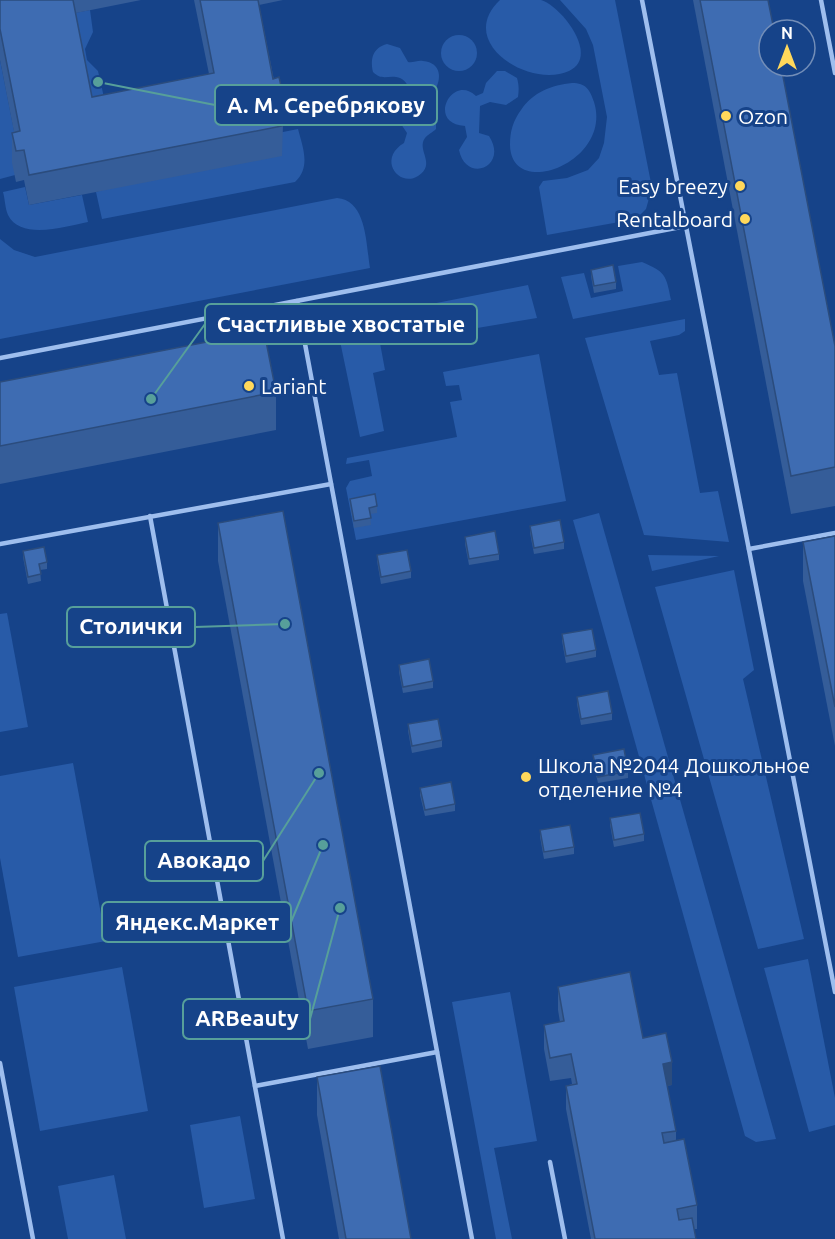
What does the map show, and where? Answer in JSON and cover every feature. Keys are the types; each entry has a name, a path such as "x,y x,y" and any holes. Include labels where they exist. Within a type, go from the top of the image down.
{"lane":[{"path":"642,0 835,992"},
{"path":"821,0 835,73"},
{"path":"0,358 686,226"},
{"path":"297,301 472,1239"},
{"path":"0,544 331,484"},
{"path":"150,516 283,1239"},
{"path":"749,549 835,533"},
{"path":"255,1086 437,1052"},
{"path":"0,1063 33,1239"},
{"path":"550,1162 565,1239"}],"shaded area":[{"path":"500,0 541,0 558,11 567,21 579,43 581,54 578,64 569,71 553,75 518,68 503,58 492,46 486,31 488,16"},
{"path":"560,0 615,0 652,188 646,209 636,219 547,235 539,187 543,181 567,178 588,170 599,158 604,143 607,117 593,45 586,29"},
{"path":"90,10 93,32 85,49 87,60 98,71 110,124 92,127 70,14"},
{"path":"459,35 471,41 477,53 471,65 459,71 447,65 441,53 447,41"},
{"path":"387,44 400,48 408,62 429,62 437,68 439,77 434,92 418,94 413,92 401,79 381,77 373,72 374,54 378,48"},
{"path":"0,60 20,161 15,175 0,179"},
{"path":"497,71 505,71 517,78 518,97 506,105 490,102 480,106 479,133 489,136 494,147 494,156 490,163 477,169 469,167 459,150 467,137 465,126 453,123 447,117 445,110 452,95 459,91 467,91 476,96 483,93 486,83"},
{"path":"572,83 581,84 587,88 594,102 596,123 589,142 576,157 560,167 542,172 526,170 515,162 510,145 511,131 516,118 531,98 537,94 550,88"},
{"path":"420,103 427,105 436,113 436,129 426,137 423,143 426,167 418,176 411,179 404,178 394,170 392,157 404,143 407,133 401,124 404,112"},
{"path":"298,129 304,164 295,182 102,219 96,192 278,133"},
{"path":"25,187 29,205 82,195 88,222 45,230 23,228 14,223 8,215 3,192"},
{"path":"337,198 347,201 360,215 366,236 370,268 0,339 0,239 14,250 35,257"},
{"path":"642,262 656,268 663,275 668,284 671,300 573,319 561,277 584,273 591,298 623,291 618,266"},
{"path":"528,285 537,318 412,339 406,309"},
{"path":"374,311 385,370 373,373 384,431 360,437 340,341 321,345 322,335 331,321"},
{"path":"685,319 685,331 679,335 650,341 659,375 677,373 700,493 718,491 729,542 644,535 585,338"},
{"path":"539,354 566,501 356,540 346,488 350,481 372,476 369,460 346,464 347,458 457,437 450,402 462,400 459,385 446,386 443,372"},
{"path":"599,513 776,1139 756,1142 745,1136 573,520"},
{"path":"648,555 719,556 652,571"},
{"path":"734,570 754,670 743,679 804,939 758,949 655,587"},
{"path":"7,613 28,727 0,732 0,614"},
{"path":"73,763 106,941 18,957 0,858 0,776"},
{"path":"808,959 835,1098 835,1125 809,1132 764,968"},
{"path":"122,967 148,1111 40,1131 14,987"},
{"path":"510,992 537,1141 494,1148 512,1239 496,1239 452,1002"},
{"path":"240,1116 255,1199 204,1208 190,1125"},
{"path":"114,1175 126,1239 68,1239 58,1186"}],"building":[{"path":"0,0 73,0 92,97 214,73 200,0 258,0 273,79 279,77 283,95 277,96 282,126 29,175 24,150 16,151 12,133 20,131 0,29"},
{"path":"700,0 768,0 772,18 757,18 757,78 783,78 835,346 835,467 791,476"},
{"path":"613,265 616,282 594,286 591,270"},
{"path":"264,331 276,392 0,446 0,382"},
{"path":"375,494 377,506 369,508 371,518 354,521 350,499"},
{"path":"283,511 373,999 308,1011 218,523"},
{"path":"560,520 564,542 534,548 530,526"},
{"path":"495,531 499,554 469,559 465,537"},
{"path":"835,536 835,707 803,542"},
{"path":"44,547 47,562 39,564 41,574 28,577 23,551"},
{"path":"407,550 411,571 381,577 377,555"},
{"path":"592,629 596,650 566,656 562,634"},
{"path":"429,659 433,681 403,687 399,665"},
{"path":"608,691 612,713 581,719 577,697"},
{"path":"438,719 442,740 412,746 408,724"},
{"path":"624,749 628,771 598,777 593,755"},
{"path":"451,782 455,804 425,810 420,788"},
{"path":"640,813 644,834 614,840 610,818"},
{"path":"570,825 574,847 544,852 540,830"},
{"path":"630,972 643,1038 666,1033 672,1062 663,1064 676,1131 662,1133 664,1143 684,1139 697,1205 677,1209 679,1220 692,1218 696,1239 595,1239 566,1086 577,1084 571,1054 550,1058 544,1025 564,1021 558,987"},
{"path":"380,1066 411,1239 346,1239 317,1077"}],"place":[{"name":"А. М. Серебрякову","path":"98,82"},
{"name":"Ozon","path":"726,116"},
{"name":"Easy breezy","path":"740,186"},
{"name":"Rentalboard","path":"745,219"},
{"name":"Lariant","path":"249,386"},
{"name":"Счастливые хвостатые","path":"151,399"},
{"name":"Столички","path":"285,624"},
{"name":"Авокадо","path":"319,773"},
{"name":"Школа №2044 Дошкольное отделение №4","path":"526,777"},
{"name":"Яндекс.Маркет","path":"323,845"},
{"name":"ARBeauty","path":"340,908"}]}
